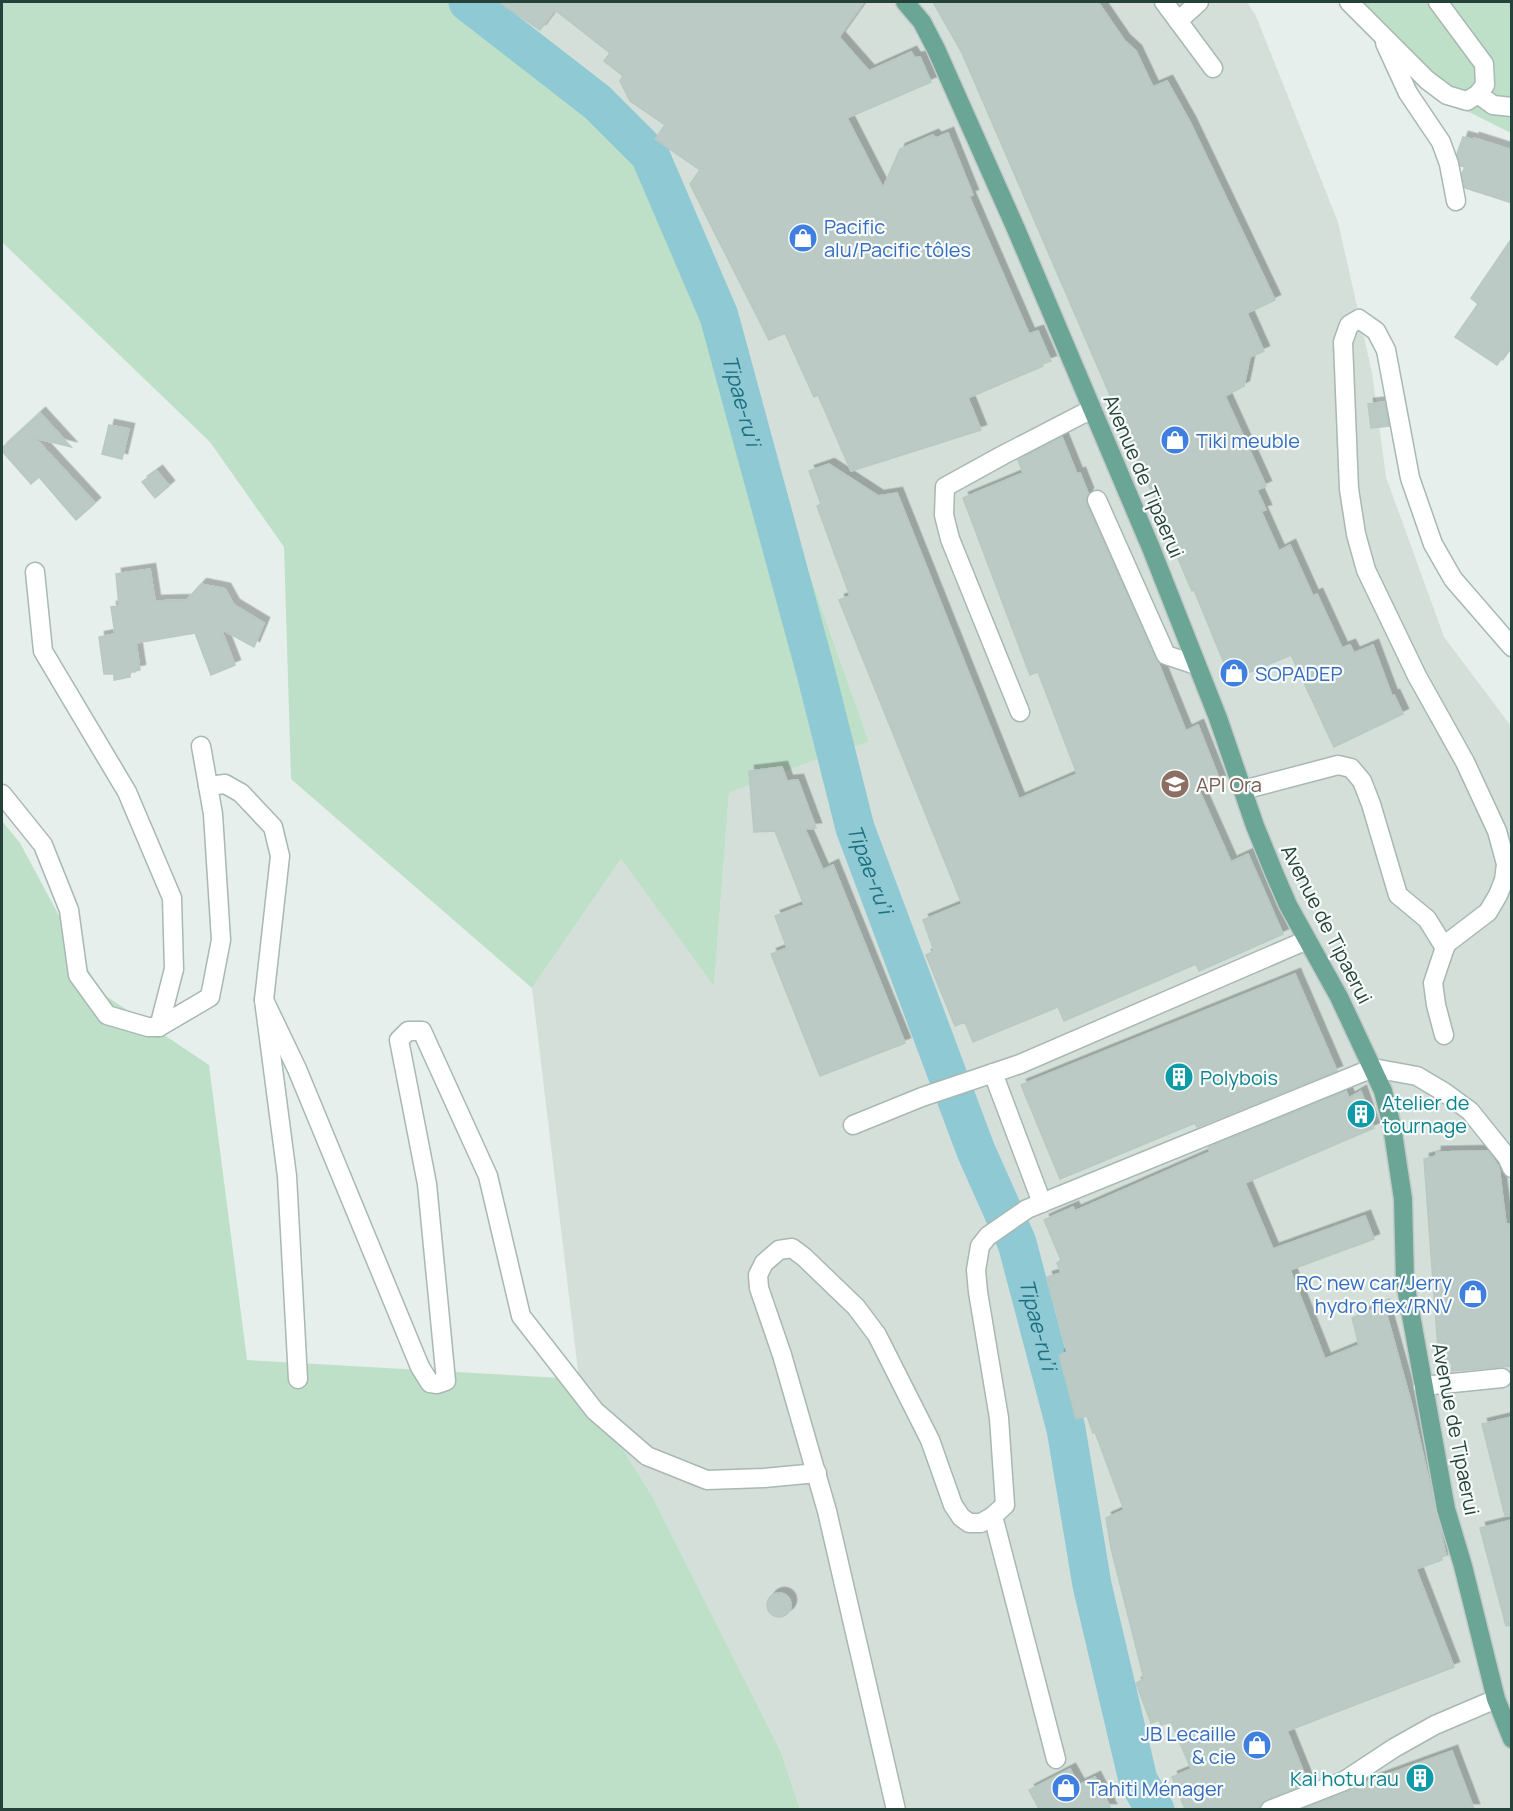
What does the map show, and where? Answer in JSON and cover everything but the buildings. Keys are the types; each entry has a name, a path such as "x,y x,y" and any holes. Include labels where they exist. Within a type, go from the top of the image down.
{"main road":[{"name":"Avenue de Tipaerui","path":"905,2 922,22 936,49 1016,229 1151,548 1218,718 1255,826 1283,895 1339,997 1383,1091 1392,1126 1403,1199 1405,1282 1446,1509 1496,1699 1512,1739"}],"street":[{"path":"1164,2 1213,68"},
{"path":"1178,21 1199,2"},
{"path":"1349,2 1427,80 1447,95 1467,101 1478,94 1485,85 1484,64 1437,2"},
{"path":"1382,36 1407,93 1441,142 1449,164 1456,201"},
{"path":"1478,94 1493,105 1512,107"},
{"path":"1444,1035 1433,983 1444,948 1446,944 1488,912 1504,880 1506,864 1497,831 1465,762 1417,676 1366,570 1356,534 1349,489 1342,342 1349,325 1359,319 1376,331 1386,350 1410,478 1433,544 1453,579 1512,647"},
{"path":"1020,712 950,539 944,515 945,487 1092,409"},
{"path":"1097,500 1166,655 1196,665"},
{"path":"34,572 43,651 127,792 172,898 174,969 159,1027"},
{"path":"2,794 43,844 69,910 78,975 107,1015 148,1027 159,1027 210,997 221,940 213,814 201,746"},
{"path":"1243,790 1338,765 1351,768 1362,781 1371,804 1398,895 1427,919 1444,948"},
{"path":"208,786 225,784 241,793 273,827 280,856 264,1000 287,1176 298,1379"},
{"path":"853,1125 967,1081 1020,1064 1307,940"},
{"path":"264,1000 297,1069 420,1367 430,1383 437,1384 446,1381 427,1184 399,1040 408,1031 422,1031 488,1176 521,1316 595,1411 647,1456 707,1480 817,1473"},
{"path":"896,1809 827,1511 783,1355 759,1288 758,1275 772,1254 779,1250 792,1248 856,1307 871,1326 930,1440 953,1505 961,1517 969,1523 981,1523 1005,1505 999,1418 976,1270 980,1246 1003,1224 1035,1206 1373,1068 1417,1076 1444,1092 1470,1111 1507,1157 1512,1168"},
{"path":"993,1072 1035,1206"},
{"path":"1423,1386 1502,1378"},
{"path":"993,1516 1056,1759"},
{"path":"1270,1809 1344,1781 1394,1748 1436,1725 1496,1699"}],"shaded area":[{"path":"458,2 1247,2 1256,16 1338,222 1372,373 1386,477 1444,637 1511,726 1511,1809 800,1809 781,1752 652,1496 579,1379 532,988 621,859 714,985 729,793 869,742 776,479 749,367 559,73"}],"green space":[{"path":"2,2 458,2 559,73 653,171 722,295 749,367 776,479 869,742 729,793 714,986 621,859 532,988 291,779 284,547 210,442 2,242"},
{"path":"1348,2 1511,2 1511,133 1427,91"},
{"path":"2,821 20,843 100,992 209,1065 247,1360 579,1379 652,1496 781,1752 800,1809 2,1809"}],"waterway":[{"name":"Tipae-ru’i","path":"468,2 597,102 650,155 719,316 816,673 855,828 976,1151 1017,1243 1066,1429 1092,1585 1138,1780 1155,1810"}],"place":[{"name":"Pacific alu/Pacific tôles","path":"803,238"},
{"name":"Tiki meuble","path":"1175,440"},
{"name":"SOPADEP","path":"1234,673"},
{"name":"API Ora","path":"1175,784"},
{"name":"Polybois","path":"1179,1077"},
{"name":"Atelier de tournage","path":"1361,1114"},
{"name":"RC new car/Jerry hydro flex/RNV","path":"1473,1294"},
{"name":"JB Lecaille & cie","path":"1257,1745"},
{"name":"Kai hotu rau","path":"1420,1778"},
{"name":"Tahiti Ménager","path":"1066,1788"}]}
